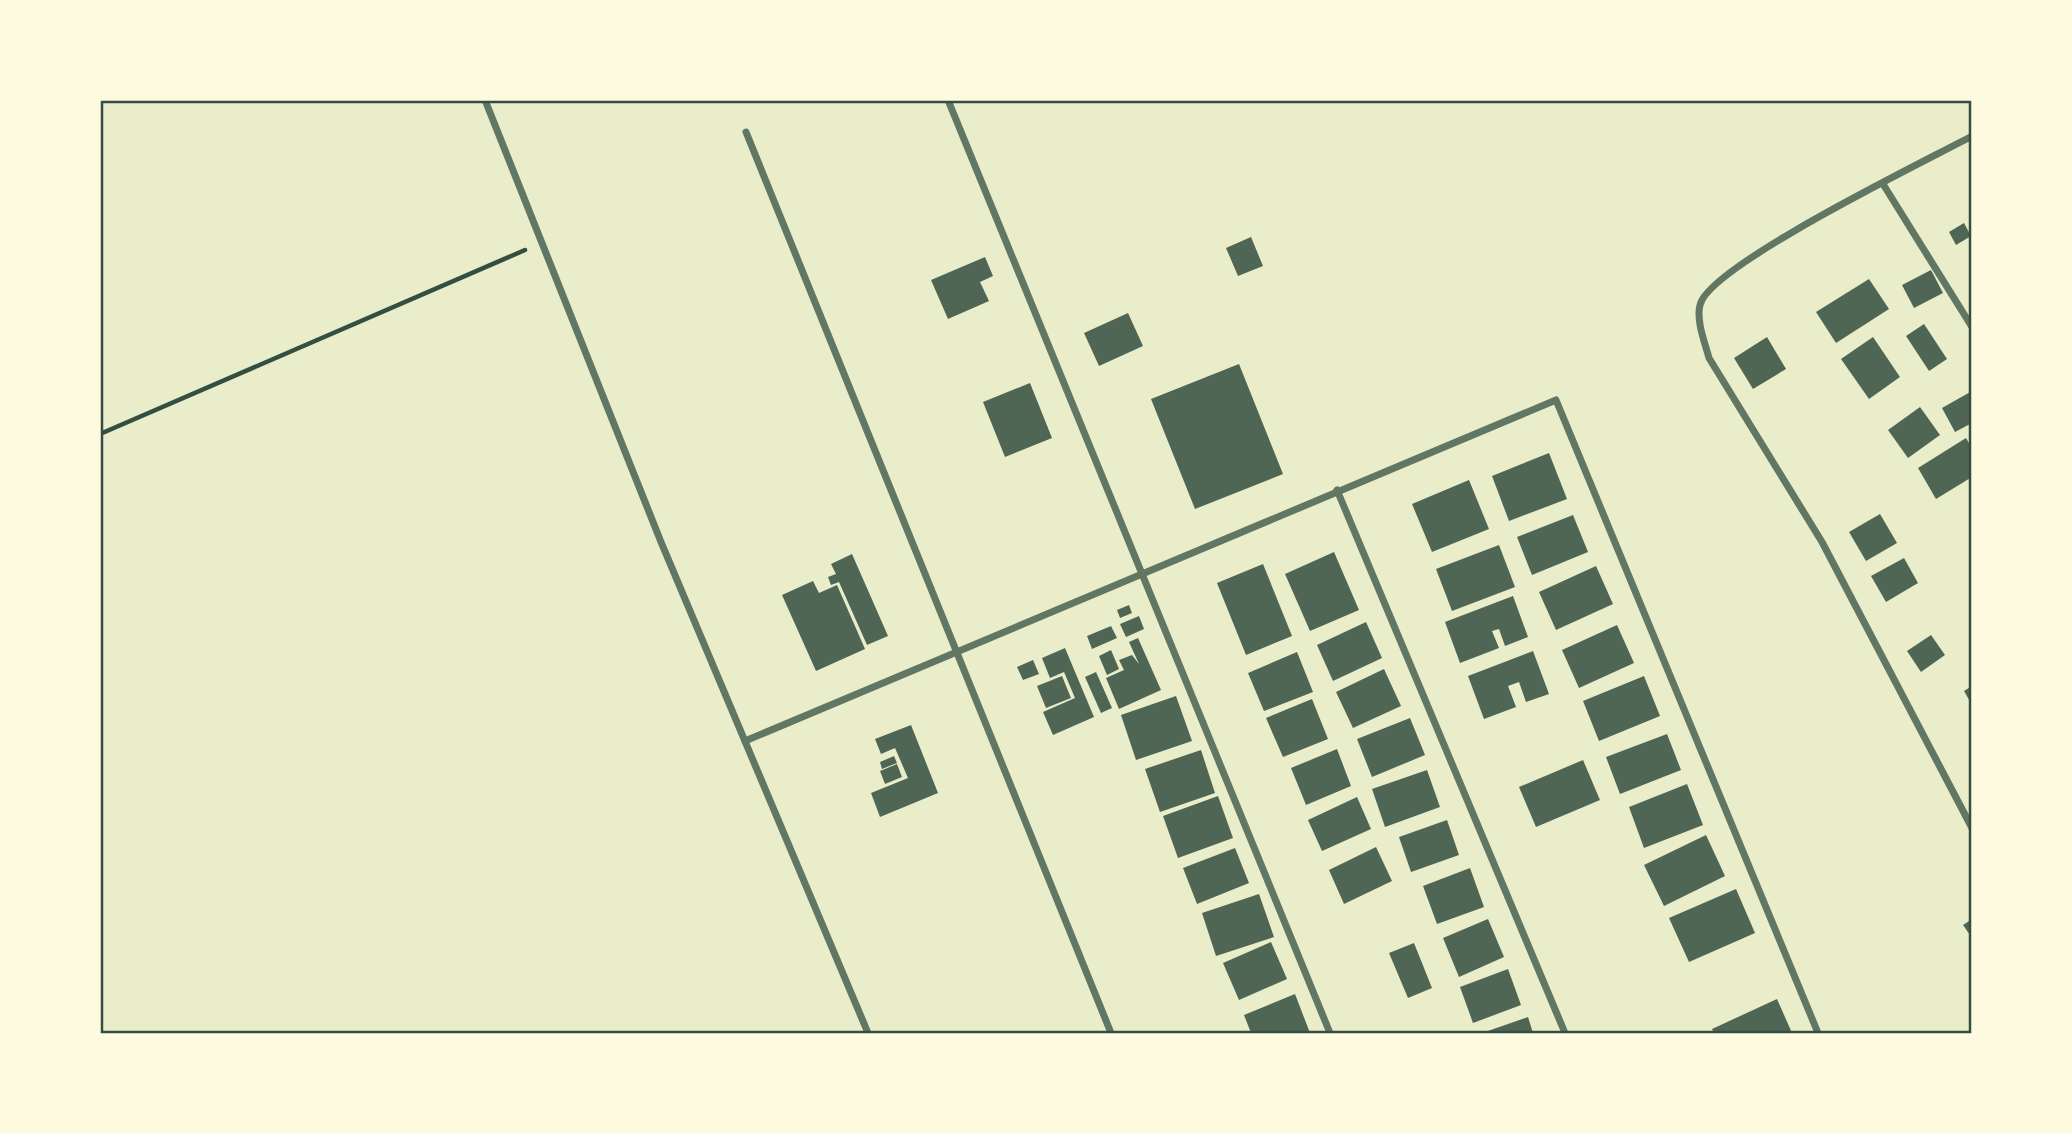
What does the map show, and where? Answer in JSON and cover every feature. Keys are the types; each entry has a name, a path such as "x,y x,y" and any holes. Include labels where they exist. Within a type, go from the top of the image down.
{"street":[{"path":"485,100 661,542 868,1033"},
{"path":"948,100 1330,1033"},
{"path":"746,132 1111,1033"},
{"path":"1972,136 1766,248 1712,286 1700,304 1701,328 1709,358 1822,542 1972,828"},
{"path":"1883,184 1972,327"},
{"path":"745,741 1556,400 1818,1033"},
{"path":"1337,490 1565,1033"}],"path":[{"path":"100,434 542,243"}],"building":[{"path":"1964,223 1971,236 1956,245 1949,232"},
{"path":"1251,237 1263,266 1238,276 1226,248"},
{"path":"985,257 993,276 980,282 989,301 948,319 931,280"},
{"path":"1931,270 1943,293 1914,308 1902,285"},
{"path":"1869,279 1889,309 1836,343 1816,312"},
{"path":"1128,313 1143,346 1099,366 1084,333"},
{"path":"1924,324 1947,359 1929,371 1906,336"},
{"path":"1767,337 1786,369 1753,389 1734,358"},
{"path":"1873,337 1900,377 1869,399 1841,359"},
{"path":"1239,364 1283,474 1195,509 1151,399"},
{"path":"1030,383 1052,438 1005,457 983,402"},
{"path":"1972,391 1972,423 1955,432 1942,408"},
{"path":"1920,407 1940,435 1908,458 1888,430"},
{"path":"1966,438 1972,448 1972,477 1936,499 1918,468"},
{"path":"1549,453 1567,499 1509,521 1492,476"},
{"path":"1469,480 1489,529 1432,552 1412,504"},
{"path":"1880,514 1897,543 1866,561 1849,532"},
{"path":"1573,515 1588,552 1532,575 1517,537"},
{"path":"1499,545 1515,587 1452,611 1436,569"},
{"path":"1334,552 1359,610 1310,631 1285,574"},
{"path":"852,554 888,636 867,645 839,582 831,585 828,577 836,574 831,564"},
{"path":"1904,558 1918,583 1886,602 1871,576"},
{"path":"1263,564 1292,636 1246,655 1217,583"},
{"path":"1596,566 1613,604 1556,630 1539,592"},
{"path":"813,581 819,593 837,585 865,649 816,671 782,595"},
{"path":"1513,596 1528,637 1505,646 1499,629 1492,631 1499,648 1460,663 1445,622"},
{"path":"1129,605 1132,613 1120,618 1117,610"},
{"path":"1139,616 1144,629 1126,637 1120,624"},
{"path":"1366,622 1382,658 1333,681 1317,645"},
{"path":"1617,625 1634,663 1579,688 1562,650"},
{"path":"1111,626 1117,638 1092,649 1087,636"},
{"path":"1931,635 1945,655 1921,672 1907,651"},
{"path":"1138,638 1161,690 1119,709 1106,678 1124,670 1119,660 1132,655 1139,664 1129,642"},
{"path":"1065,648 1094,717 1053,735 1043,712 1075,698 1064,672 1050,678 1042,658"},
{"path":"1111,650 1119,669 1107,675 1099,656"},
{"path":"1533,651 1549,694 1526,702 1519,682 1508,686 1516,707 1484,719 1468,676"},
{"path":"1297,652 1313,692 1264,711 1248,673"},
{"path":"1033,660 1039,674 1023,680 1017,667"},
{"path":"1384,669 1401,706 1353,728 1336,692"},
{"path":"1096,672 1112,708 1101,713 1085,677"},
{"path":"1062,676 1071,698 1046,708 1037,686"},
{"path":"1644,676 1660,716 1599,741 1583,701"},
{"path":"1972,686 1972,705 1964,691"},
{"path":"1176,696 1192,741 1136,760 1121,715"},
{"path":"1312,699 1328,739 1283,757 1266,718"},
{"path":"1410,718 1425,755 1372,777 1357,739"},
{"path":"911,725 938,793 880,817 871,793 908,778 895,748 881,754 875,739"},
{"path":"1667,734 1681,770 1620,794 1606,757"},
{"path":"1337,749 1351,786 1306,805 1291,768"},
{"path":"1201,750 1215,793 1160,812 1145,769"},
{"path":"894,756 897,763 882,769 880,762"},
{"path":"1583,760 1600,800 1536,827 1519,787"},
{"path":"897,764 902,777 885,784 880,771"},
{"path":"1427,770 1440,807 1385,827 1372,789"},
{"path":"1687,784 1703,825 1644,848 1629,807"},
{"path":"1218,796 1233,838 1178,858 1163,816"},
{"path":"1357,797 1371,829 1322,851 1308,820"},
{"path":"1447,820 1459,855 1411,872 1399,837"},
{"path":"1706,835 1725,876 1664,906 1644,865"},
{"path":"1376,847 1392,881 1344,904 1329,870"},
{"path":"1235,848 1249,883 1197,904 1183,868"},
{"path":"1470,868 1484,907 1437,924 1423,886"},
{"path":"1736,889 1755,933 1689,962 1669,918"},
{"path":"1259,894 1274,937 1216,956 1202,913"},
{"path":"1488,919 1504,957 1459,977 1443,938"},
{"path":"1972,919 1972,938 1963,925"},
{"path":"1271,942 1287,979 1239,1000 1223,963"},
{"path":"1414,943 1432,988 1408,998 1389,953"},
{"path":"1508,969 1521,1005 1473,1023 1460,987"},
{"path":"1295,994 1310,1033 1251,1033 1244,1015"},
{"path":"1777,999 1792,1033 1714,1033 1712,1029"},
{"path":"1528,1017 1533,1033 1482,1033"}]}
